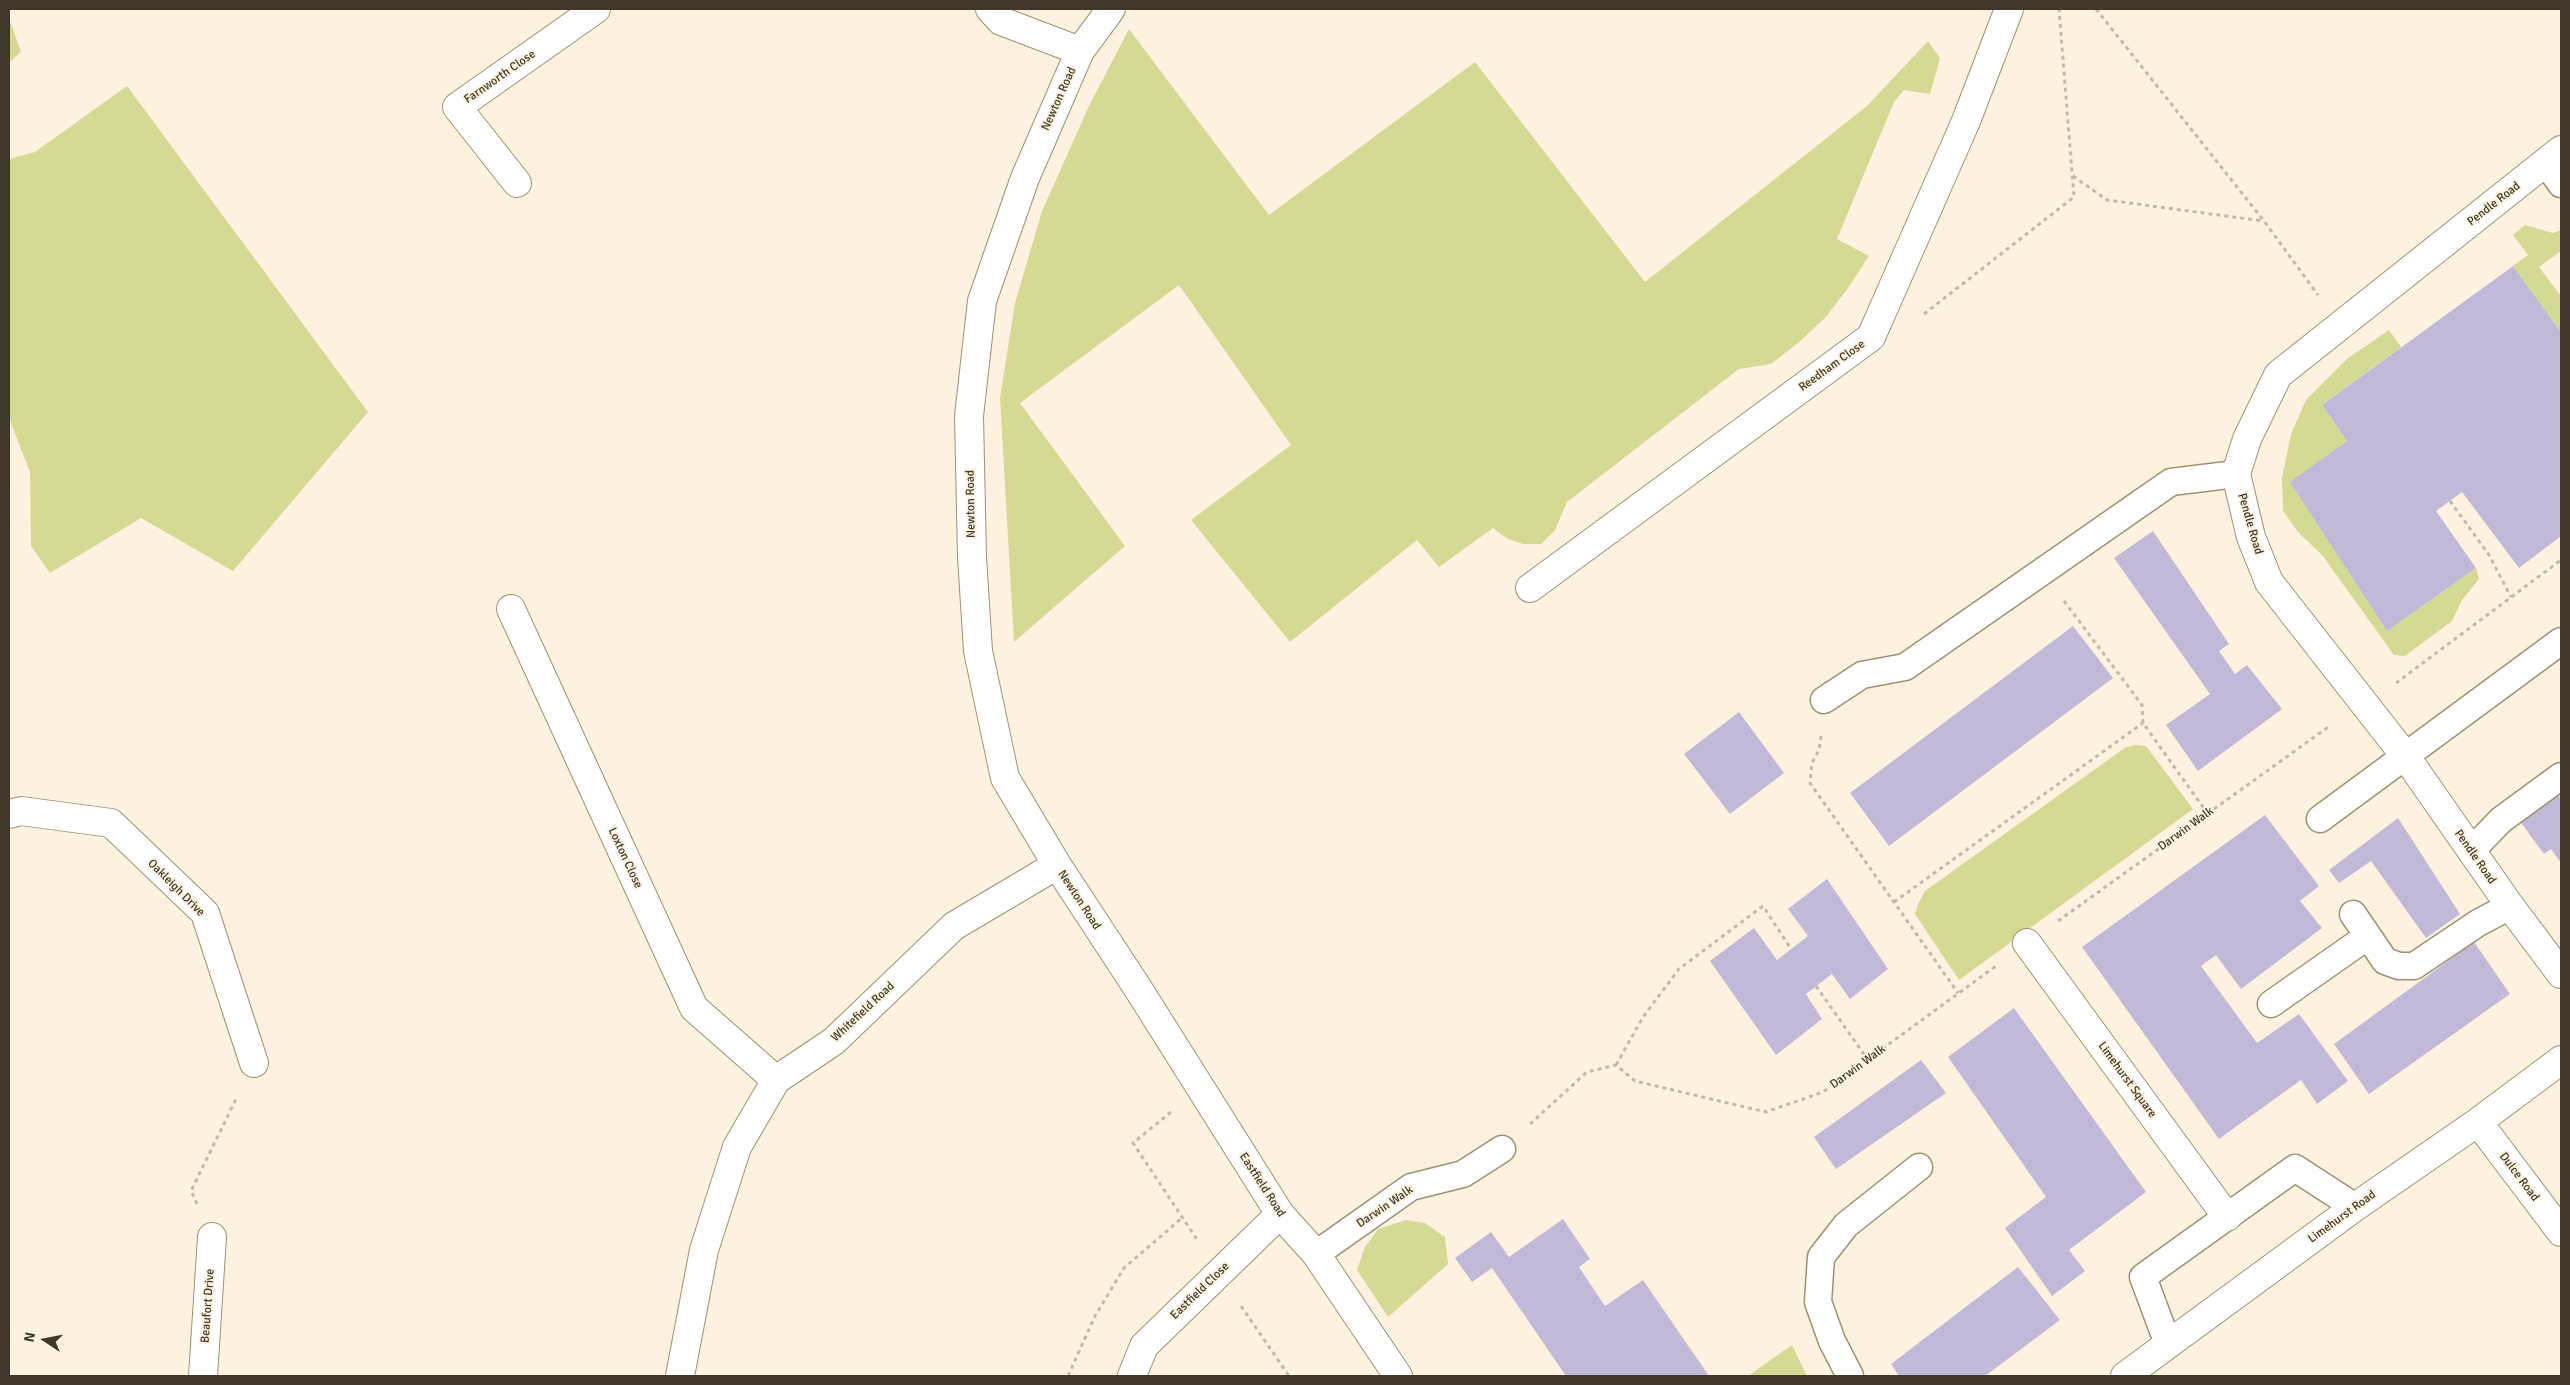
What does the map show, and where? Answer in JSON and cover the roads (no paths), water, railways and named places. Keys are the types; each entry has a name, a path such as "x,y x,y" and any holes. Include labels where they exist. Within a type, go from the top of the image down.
{"street":[{"name":"Farnworth Close","path":"517,183 457,107 596,9"},
{"path":"990,9 1001,21 1080,51"},
{"name":"Newton Road","path":"1111,9 1080,51 1025,178 982,300 969,416 972,557 978,651 1005,778 1056,865 1137,987"},
{"name":"Reedham Close","path":"1530,588 1871,337 1966,121 2009,9"},
{"name":"Pendle Road","path":"2556,166 2278,375 2248,439 2236,474 2251,537 2269,582 2406,757 2510,906 2561,974"},
{"name":"Loxton Close","path":"511,609 694,1008 776,1080"},
{"name":"Oakleigh Drive","path":"9,814 20,811 111,823 205,914 254,1063"},
{"name":"Whitefield Road","path":"680,1376 704,1250 737,1147 776,1080 834,1041 954,926 1056,865"},
{"name":"Limehurst Square","path":"2027,943 2227,1217"},
{"name":"Eastfield Road","path":"1137,987 1280,1214 1316,1254 1398,1376"},
{"name":"Limehurst Road","path":"2126,1376 2355,1207 2478,1122 2561,1060"},
{"name":"Dulce Road","path":"2478,1122 2561,1232"},
{"name":"Eastfield Close","path":"1132,1376 1144,1346 1280,1214"},
{"name":"Beaufort Drive","path":"203,1376 212,1236"}],"lane":[{"path":"1824,700 1862,675 1905,668 2171,482 2236,474"},
{"path":"2320,819 2561,641"},
{"path":"2471,851 2501,820 2561,776"},
{"path":"2353,914 2385,961 2399,966 2414,966 2478,923 2510,906"},
{"path":"2271,1004 2368,936"},
{"name":"Darwin Walk","path":"1316,1254 1411,1187 1463,1174 1502,1149"},
{"path":"1850,1376 1832,1342 1818,1302 1821,1257 1846,1225 1919,1168"},
{"path":"2168,1344 2143,1277 2294,1168 2355,1207"}]}
